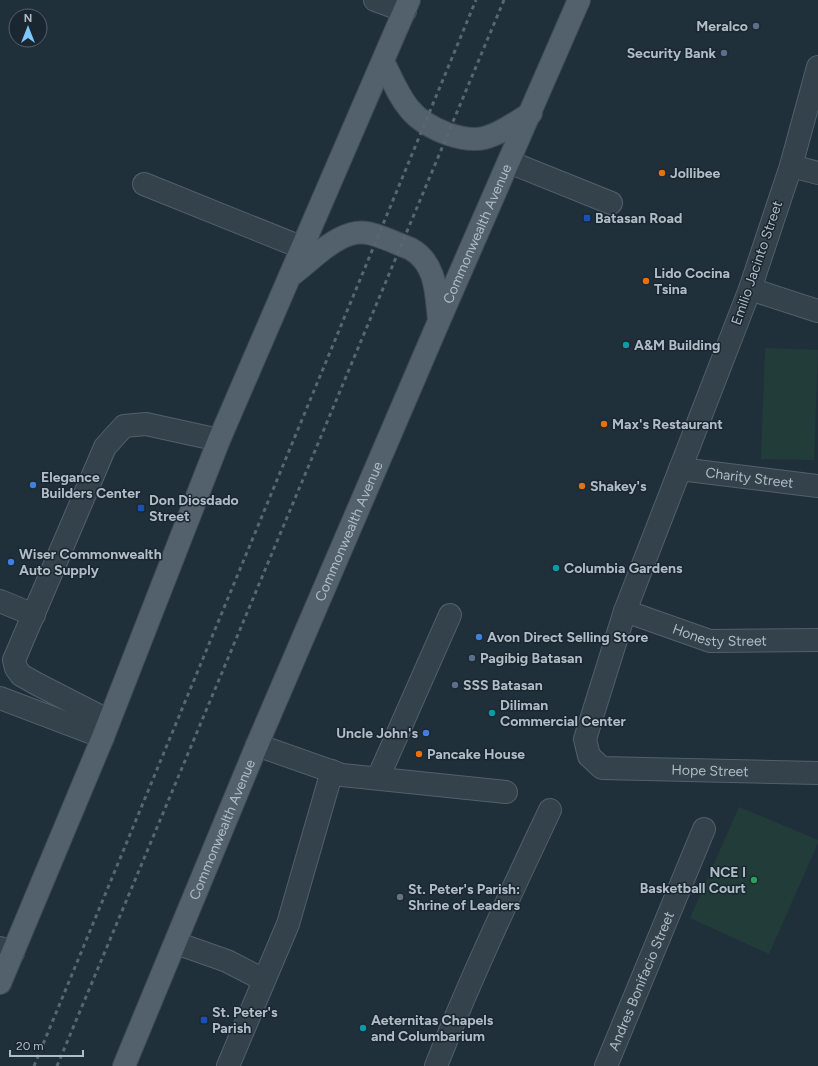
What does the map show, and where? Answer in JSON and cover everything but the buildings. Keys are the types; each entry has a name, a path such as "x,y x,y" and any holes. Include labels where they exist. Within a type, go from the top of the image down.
{"main road":[{"name":"Commonwealth Avenue","path":"124,1066 257,745 579,0"},
{"path":"0,983 7,950 106,729 219,440 407,6"},
{"path":"383,61 410,112 432,128 450,135 467,139 484,138 498,132 530,113"},
{"path":"290,276 336,240 352,234 369,233 412,250 424,259 431,270 436,285 439,321"}],"street":[{"path":"376,0 407,6"},
{"name":"Emilio Jacinto Street","path":"602,768 589,756 585,738 625,611 750,289 791,166 818,67"},
{"path":"509,162 611,203"},
{"path":"791,166 818,173"},
{"path":"144,184 303,248"},
{"path":"750,289 818,311"},
{"path":"106,729 21,674 16,668 14,660 105,447 124,426 146,424 219,440"},
{"name":"Charity Street","path":"680,469 818,486"},
{"path":"0,602 34,615"},
{"name":"Honesty Street","path":"625,611 710,641 818,640"},
{"path":"378,778 450,615"},
{"path":"0,698 106,729"},
{"path":"257,745 342,775 506,792"},
{"name":"Hope Street","path":"602,768 818,773"},
{"path":"228,1066 288,924 332,771"},
{"path":"436,1066 456,1015 488,942 550,810"},
{"name":"Andres Bonifacio Street","path":"606,1066 704,829"},
{"path":"176,943 227,961 264,980"}],"green space":[{"path":"765,348 818,350 814,460 761,459"},
{"name":"NCE I Basketball Court","path":"739,807 818,840 769,954 690,918"}],"railway":[{"path":"34,1066 476,0"},
{"path":"57,1066 504,0"}],"place":[{"name":"Meralco","path":"756,26"},
{"name":"Security Bank","path":"724,53"},
{"name":"Jollibee","path":"662,173"},
{"name":"Batasan Road","path":"587,218"},
{"name":"Lido Cocina Tsina","path":"646,281"},
{"name":"A&M Building","path":"626,345"},
{"name":"Max's Restaurant","path":"604,424"},
{"name":"Elegance Builders Center","path":"33,485"},
{"name":"Shakey's","path":"582,486"},
{"name":"Don Diosdado Street","path":"141,508"},
{"name":"Wiser Commonwealth Auto Supply","path":"11,562"},
{"name":"Columbia Gardens","path":"556,568"},
{"name":"Avon Direct Selling Store","path":"479,637"},
{"name":"Pagibig Batasan","path":"472,658"},
{"name":"SSS Batasan","path":"455,685"},
{"name":"Diliman Commercial Center","path":"492,713"},
{"name":"Uncle John's","path":"426,733"},
{"name":"Pancake House","path":"419,754"},
{"name":"NCE I Basketball Court","path":"754,880"},
{"name":"St. Peter's Parish: Shrine of Leaders","path":"400,897"},
{"name":"St. Peter's Parish","path":"204,1020"},
{"name":"Aeternitas Chapels and Columbarium","path":"363,1028"}]}
